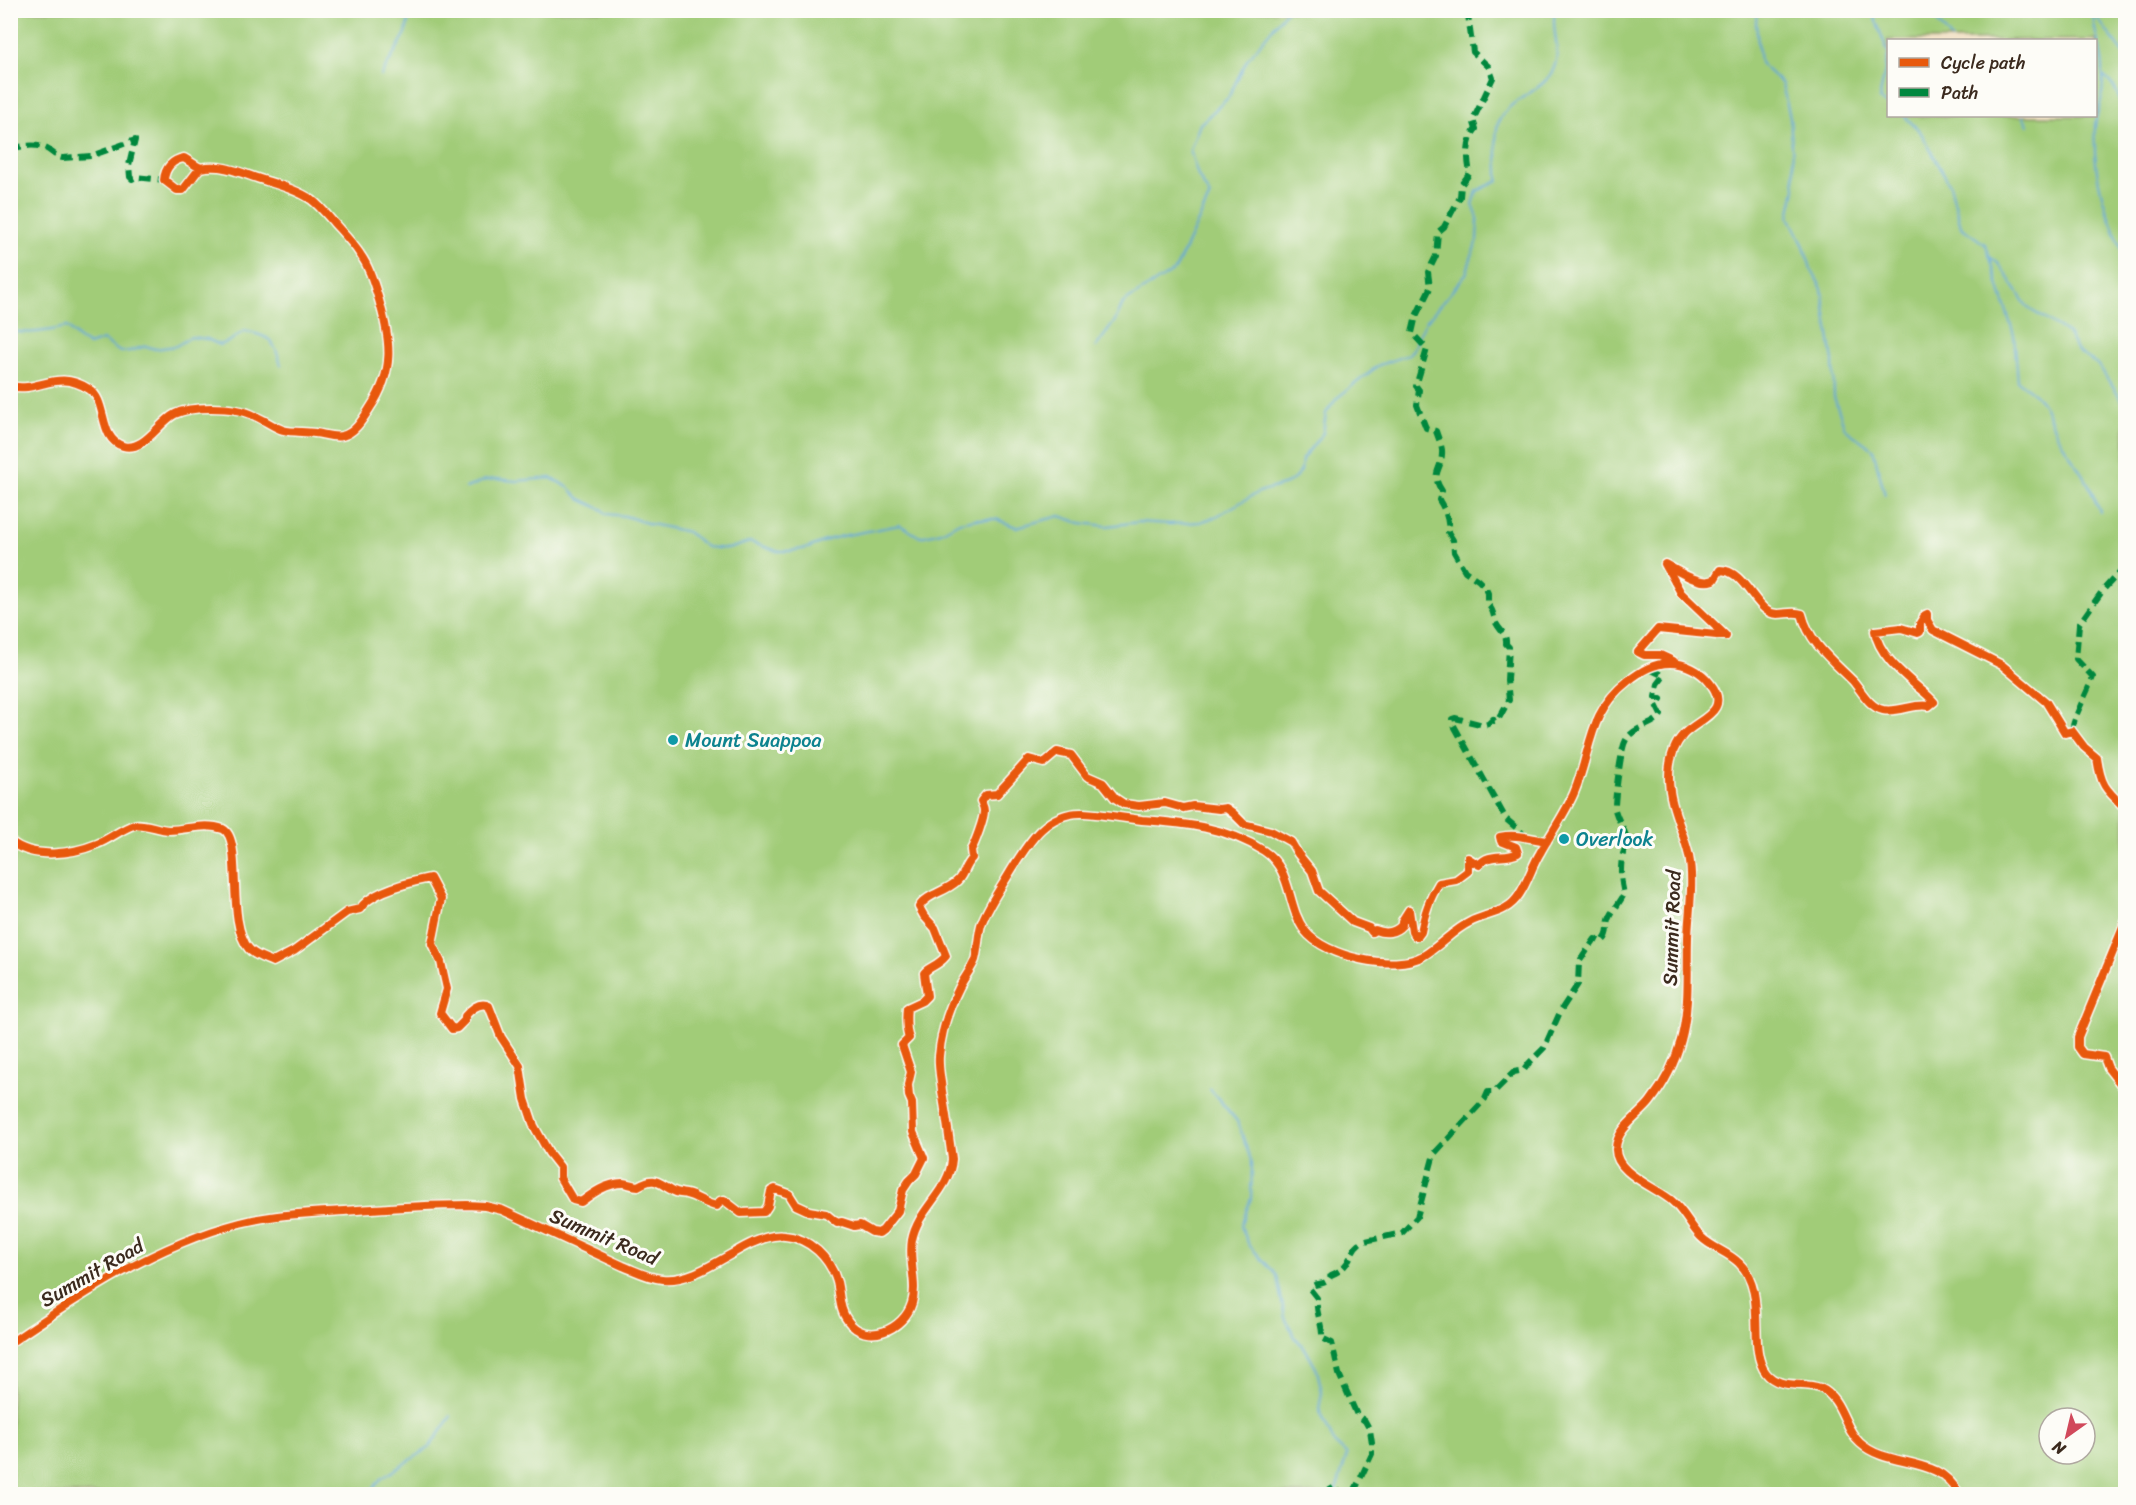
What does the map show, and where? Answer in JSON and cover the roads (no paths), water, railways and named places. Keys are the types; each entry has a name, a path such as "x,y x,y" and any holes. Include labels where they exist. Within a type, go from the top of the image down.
{"street":[{"path":"10,386 27,387 57,380 88,388 98,399 108,433 120,445 125,446 132,446 147,439 176,414 196,409 234,410 255,416 285,431 334,437 349,433 356,427 379,394 387,373 389,357 386,324 372,279 360,254 320,207 304,196 214,165 200,168 183,190 177,190 165,180 166,170 177,159 184,158 200,168"},
{"name":"Summit Road","path":"10,1343 101,1283 163,1251 223,1228 275,1216 467,1205 502,1210 623,1266 642,1274 664,1279 691,1275 759,1240 778,1236 793,1237 814,1247 827,1262 836,1280 843,1313 853,1327 868,1334 885,1331 901,1321 912,1303 914,1291 911,1250 914,1230 952,1169 939,1067 939,1050 948,1014 960,983 974,961 981,926 994,898 1024,849 1041,828 1060,816 1084,813 1185,824 1233,836 1258,847 1274,859 1287,882 1304,930 1313,939 1343,953 1369,961 1388,964 1416,960 1467,923 1499,912 1516,900 1537,857 1571,800 1579,780 1592,731 1608,701 1620,687 1641,672 1660,664 1676,663 1691,668 1705,677 1713,687 1717,700 1710,715 1689,729 1679,740 1672,754 1669,770 1671,802 1690,863 1684,1024 1677,1052 1667,1075 1652,1099 1621,1132 1616,1143 1616,1155 1626,1169 1676,1203 1704,1240 1744,1268 1750,1278 1755,1296 1760,1357 1763,1368 1769,1376 1781,1383 1822,1389 1835,1401 1850,1431 1864,1447 1940,1472 1960,1494"}],"waterway":[{"path":"381,76 406,33 410,10"},
{"path":"1096,347 1115,321 1123,303 1175,270 1210,196 1198,176 1190,150 1200,124 1228,98 1247,60 1287,10"},
{"path":"466,488 486,480 516,481 551,478 606,514 625,516 688,532 706,547 728,549 750,542 777,551 808,548 830,539 900,525 920,537 941,532 959,522 976,519 996,519 1016,527 1060,516 1081,523 1107,526 1139,522 1170,524 1200,522 1215,517 1259,492 1286,484 1294,479 1301,471 1302,459 1323,433 1326,413 1337,398 1379,365 1408,355 1416,346 1417,338 1426,322 1466,274 1477,240 1478,218 1473,205 1477,191 1498,181 1496,141 1499,121 1511,106 1541,84 1553,70 1557,54 1555,10"},
{"path":"1757,10 1760,63 1782,84 1790,117 1795,189 1789,217 1822,289 1833,361 1834,397 1845,429 1873,449 1885,495"},
{"path":"1872,10 1887,50"},
{"path":"1928,10 1951,39"},
{"path":"2091,10 2126,56"},
{"path":"2093,13 2103,67 2102,95 2095,126 2098,179 2112,226 2126,259"},
{"path":"1887,61 1879,100 1887,104"},
{"path":"2103,76 2112,84 2120,103 2123,146 2126,156"},
{"path":"1905,117 1920,131 1950,185 1961,227 1986,245 2014,335 2018,381 2036,395 2046,409 2057,435 2088,483 2100,512"},
{"path":"2024,117 2028,125"},
{"path":"1989,256 1999,264 2028,308 2068,334 2078,352 2097,364 2126,406"},
{"path":"10,330 31,332 67,327 89,345 103,340 120,352 146,346 155,349 176,346 191,337 207,339 220,345 244,331 270,340 276,349 281,365"},
{"path":"1210,1089 1237,1121 1252,1163 1251,1198 1241,1226 1249,1245 1277,1276 1285,1318 1317,1370 1322,1392 1319,1409 1334,1443 1347,1455 1335,1494"},
{"path":"369,1494 381,1479 429,1448 451,1416"}],"place":[{"name":"Mount Suappoa","path":"673,740"},
{"name":"Overlook","path":"1564,839"}]}
